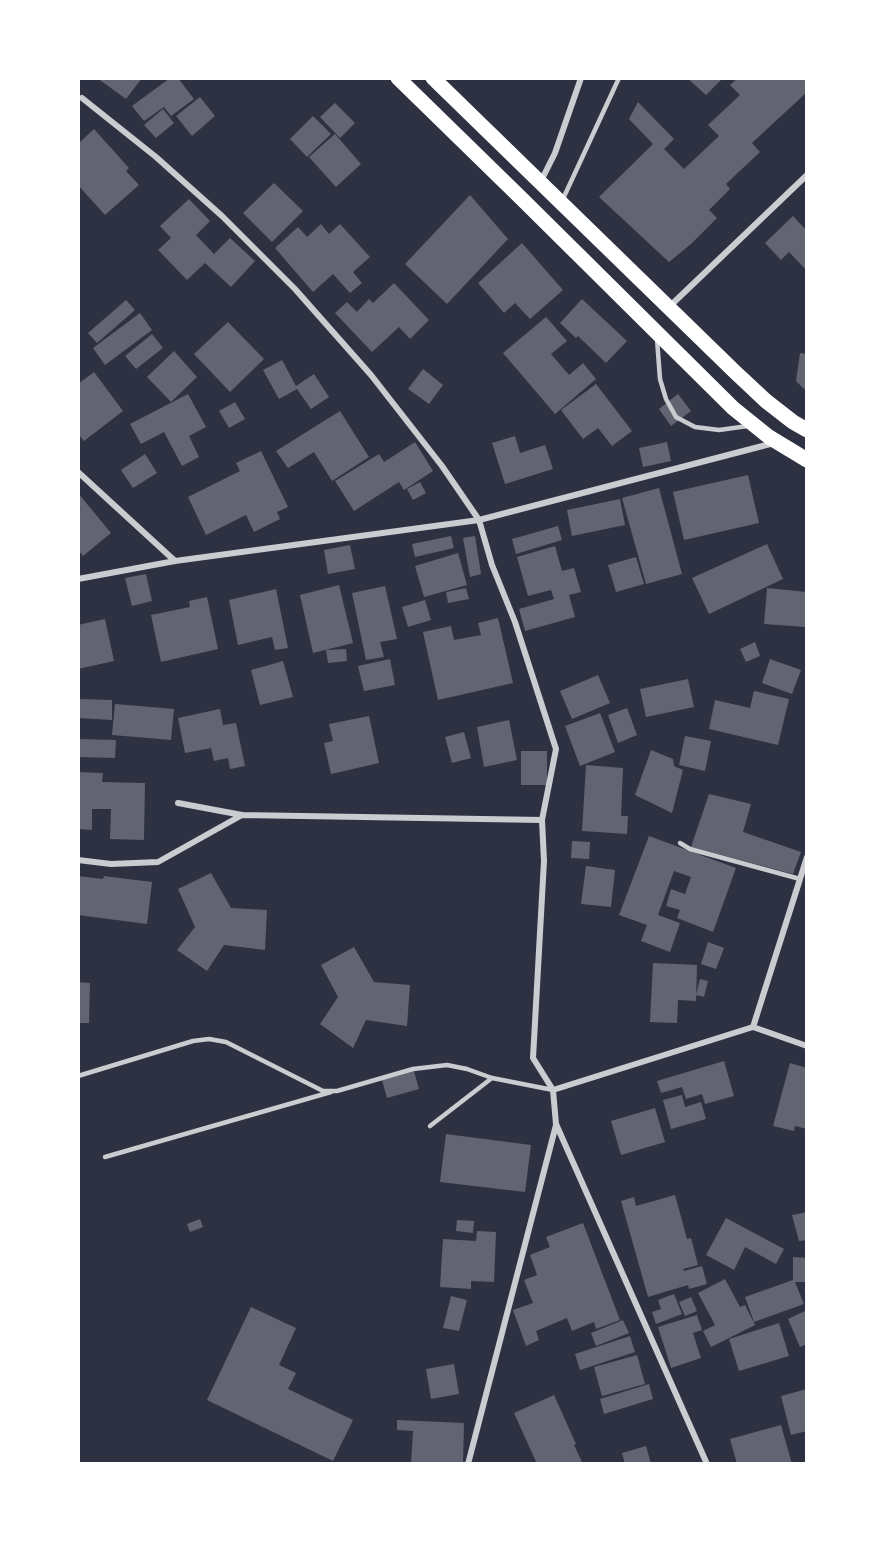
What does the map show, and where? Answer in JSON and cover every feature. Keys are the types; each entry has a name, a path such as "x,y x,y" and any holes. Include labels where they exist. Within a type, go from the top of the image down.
{"main road":[{"path":"398,78 733,408 753,425 807,460"},
{"path":"434,78 766,401 807,430"}],"street":[{"path":"540,182 555,153 581,78"},
{"path":"82,98 156,157 206,201 295,289 371,375 442,466 479,520 492,566 515,622 556,748 542,820 544,861 534,1058 553,1090 556,1124 707,1464"},
{"path":"669,307 807,175"},
{"path":"78,579 175,561 479,520 778,442"},
{"path":"78,472 175,561"},
{"path":"178,803 242,814 282,816 542,820"},
{"path":"78,860 111,864 158,862 242,814"},
{"path":"753,1027 807,857"},
{"path":"553,1090 753,1027 807,1046"},
{"path":"468,1464 556,1124"}],"lane":[{"path":"560,203 619,78"},
{"path":"657,333 660,379 666,399 676,417 695,427 718,430 753,425"},
{"path":"680,843 690,849 800,879"},
{"path":"78,1076 193,1041 209,1039 226,1042 323,1091 337,1091"},
{"path":"105,1157 413,1069 447,1065 492,1078 553,1090"},
{"path":"430,1126 492,1078"}],"building":[{"path":"97,78 142,78 126,99"},
{"path":"170,78 178,78 194,99 171,116 164,107 144,121 132,106"},
{"path":"687,78 723,78 706,95"},
{"path":"738,78 807,78 807,92 752,143 760,152 726,184 730,189 709,210 717,218 669,262 599,197 653,144 629,119 638,102 674,139 664,149 684,169 719,136 708,125 740,95 730,85"},
{"path":"200,97 215,116 192,136 176,116"},
{"path":"335,103 355,123 340,138 320,117"},
{"path":"163,109 174,123 156,138 144,125"},
{"path":"313,116 331,134 307,157 290,139"},
{"path":"94,129 129,168 126,171 139,185 105,215 78,185 78,144"},
{"path":"335,134 361,164 336,187 309,157"},
{"path":"274,183 303,211 272,242 243,213"},
{"path":"470,195 508,239 447,304 405,264"},
{"path":"189,199 210,221 196,235 214,254 230,238 255,261 231,287 205,263 187,280 158,250 171,238 160,226"},
{"path":"793,216 807,231 807,271 789,252 781,260 765,243"},
{"path":"321,224 329,234 340,224 370,257 353,272 362,283 350,293 333,274 313,292 275,248 298,227 307,237"},
{"path":"522,243 563,290 530,319 515,303 504,313 478,283"},
{"path":"394,283 429,320 410,339 399,327 372,352 335,313 347,302 357,312 369,299 373,303"},
{"path":"582,299 627,341 606,363 578,336 576,338 560,323"},
{"path":"126,300 135,310 97,343 88,333"},
{"path":"140,313 152,330 105,365 93,348"},
{"path":"546,317 567,341 551,354 569,375 583,363 596,379 555,414 503,353"},
{"path":"228,322 264,359 230,392 194,354"},
{"path":"152,334 163,348 136,369 125,356"},
{"path":"174,351 197,377 171,402 147,377"},
{"path":"800,353 807,354 807,390 796,381"},
{"path":"282,360 296,386 314,374 329,397 311,409 297,389 279,399 263,370"},
{"path":"423,369 443,385 429,404 408,389"},
{"path":"94,372 123,411 84,441 78,434 78,384"},
{"path":"596,384 632,431 612,446 598,428 583,439 561,410"},
{"path":"188,394 206,427 189,436 199,457 182,466 164,432 141,444 130,424"},
{"path":"678,394 691,411 671,426 659,409"},
{"path":"235,402 245,419 229,428 219,411"},
{"path":"340,411 369,457 332,481 314,452 288,468 276,451"},
{"path":"515,436 520,453 545,445 553,469 505,484 492,443"},
{"path":"415,442 433,471 404,490 399,482 354,511 335,481 379,454 384,462"},
{"path":"667,442 671,461 643,467 639,448"},
{"path":"261,451 288,507 277,512 280,519 254,532 246,515 206,535 188,497 240,471 236,463"},
{"path":"145,454 157,473 133,488 121,470"},
{"path":"748,475 759,523 684,540 673,492"},
{"path":"420,482 426,493 413,500 407,489"},
{"path":"659,488 682,574 646,584 622,498"},
{"path":"78,493 111,533 83,556 78,550"},
{"path":"620,499 625,525 572,536 567,510"},
{"path":"558,526 562,540 516,554 512,539"},
{"path":"451,536 454,548 415,557 412,544"},
{"path":"475,536 481,574 470,577 463,538"},
{"path":"767,544 783,579 709,614 692,578"},
{"path":"350,545 355,569 328,574 324,550"},
{"path":"555,546 562,571 574,568 581,592 569,595 575,617 525,631 519,609 554,599 551,590 528,596 517,557"},
{"path":"458,553 467,585 424,597 415,566"},
{"path":"636,557 644,584 616,592 608,565"},
{"path":"146,574 152,601 132,606 125,578"},
{"path":"339,585 353,643 313,653 300,595"},
{"path":"385,586 397,639 380,642 384,657 366,660 352,593"},
{"path":"466,588 469,599 448,603 446,592"},
{"path":"767,588 807,592 805,627 764,624"},
{"path":"276,589 288,648 275,650 272,637 238,645 229,600"},
{"path":"207,597 218,649 161,662 151,615 190,607 189,601"},
{"path":"425,600 431,620 408,627 402,607"},
{"path":"498,618 513,683 438,700 423,632 451,626 454,640 481,635 478,623"},
{"path":"105,619 114,661 78,669 78,625"},
{"path":"755,642 760,656 746,662 740,649"},
{"path":"346,649 347,661 328,663 326,650"},
{"path":"390,659 395,685 364,691 358,666"},
{"path":"770,659 801,670 792,694 762,683"},
{"path":"283,661 293,697 260,705 251,670"},
{"path":"598,675 610,703 572,719 560,691"},
{"path":"688,679 694,707 646,717 640,689"},
{"path":"754,691 789,699 778,745 709,729 715,700 750,708"},
{"path":"78,699 112,700 112,720 78,718"},
{"path":"115,704 174,709 171,740 112,735"},
{"path":"627,708 637,735 618,743 608,715"},
{"path":"220,709 223,725 236,723 245,766 230,769 228,758 214,761 211,748 185,753 178,718"},
{"path":"600,713 615,752 580,766 565,726"},
{"path":"369,716 379,763 331,774 324,743 333,741 329,724"},
{"path":"509,720 517,760 484,767 477,727"},
{"path":"464,732 471,758 452,763 445,737"},
{"path":"685,736 711,741 705,771 679,765"},
{"path":"78,739 116,740 115,758 78,757"},
{"path":"651,750 673,759 674,766 683,770 672,813 635,795"},
{"path":"521,751 547,751 547,785 521,785"},
{"path":"586,765 623,768 621,816 628,816 627,834 582,831"},
{"path":"78,772 103,773 102,782 145,783 144,840 110,839 111,809 92,809 92,830 78,829"},
{"path":"709,794 751,804 743,832 801,852 793,874 691,847"},
{"path":"649,836 736,868 713,932 677,918 680,910 666,906 671,889 685,894 691,877 674,871 658,915 680,923 670,952 641,941 647,925 619,915"},
{"path":"572,841 590,842 589,859 571,858"},
{"path":"586,866 615,870 611,907 581,904"},
{"path":"211,873 231,908 267,910 265,950 224,945 207,971 177,950 195,927 178,889"},
{"path":"78,876 103,879 104,876 152,882 147,924 78,915"},
{"path":"708,942 724,948 716,969 701,964"},
{"path":"354,947 374,982 410,985 407,1026 366,1020 353,1048 320,1024 338,997 321,965"},
{"path":"653,963 697,965 696,1001 678,1000 677,1023 650,1022"},
{"path":"700,979 708,981 704,997 696,995"},
{"path":"78,982 90,983 89,1023 78,1023"},
{"path":"724,1061 734,1096 705,1104 702,1094 686,1099 682,1087 661,1093 657,1081"},
{"path":"790,1063 807,1068 807,1129 795,1126 794,1131 773,1126"},
{"path":"414,1071 419,1089 387,1098 382,1080"},
{"path":"682,1095 685,1107 701,1102 706,1119 671,1129 663,1100"},
{"path":"655,1108 665,1142 621,1155 611,1121"},
{"path":"446,1134 531,1145 525,1192 440,1182"},
{"path":"675,1195 687,1239 691,1238 698,1265 683,1269 684,1271 702,1266 707,1284 689,1289 688,1285 648,1297 621,1201 634,1197 636,1206"},
{"path":"807,1212 807,1240 799,1241 792,1215"},
{"path":"726,1218 784,1249 776,1264 745,1247 734,1270 706,1255"},
{"path":"200,1219 203,1227 190,1232 187,1224"},
{"path":"457,1220 474,1221 473,1233 456,1231"},
{"path":"583,1223 620,1320 596,1329 594,1322 572,1331 567,1318 536,1331 539,1340 526,1346 513,1310 533,1303 524,1280 537,1275 530,1255 550,1247 546,1237"},
{"path":"477,1231 496,1232 494,1282 471,1281 471,1289 440,1287 443,1239 476,1241"},
{"path":"793,1257 807,1258 807,1282 795,1282 804,1304 754,1322 745,1297 793,1280"},
{"path":"725,1279 740,1307 745,1305 755,1325 711,1347 703,1331 715,1325 698,1293"},
{"path":"674,1294 682,1314 656,1324 652,1312 661,1309 658,1300"},
{"path":"451,1296 467,1300 459,1331 443,1328"},
{"path":"691,1297 697,1311 685,1316 679,1302"},
{"path":"251,1307 296,1328 279,1365 296,1373 288,1389 353,1420 333,1461 207,1400"},
{"path":"807,1310 807,1344 800,1347 788,1319"},
{"path":"697,1315 702,1330 693,1333 701,1358 671,1368 658,1327"},
{"path":"623,1320 629,1333 596,1346 591,1333"},
{"path":"779,1323 789,1356 739,1371 729,1339"},
{"path":"630,1336 635,1352 580,1370 575,1354"},
{"path":"637,1355 645,1384 602,1396 594,1367"},
{"path":"454,1364 459,1394 431,1399 426,1369"},
{"path":"649,1384 653,1399 604,1414 600,1399"},
{"path":"807,1389 807,1431 791,1435 781,1396"},
{"path":"554,1395 583,1464 537,1464 514,1413"},
{"path":"397,1420 464,1423 463,1464 411,1464 413,1431 397,1430"},
{"path":"781,1425 792,1464 737,1464 730,1439"},
{"path":"646,1446 651,1464 625,1464 622,1453"}]}
